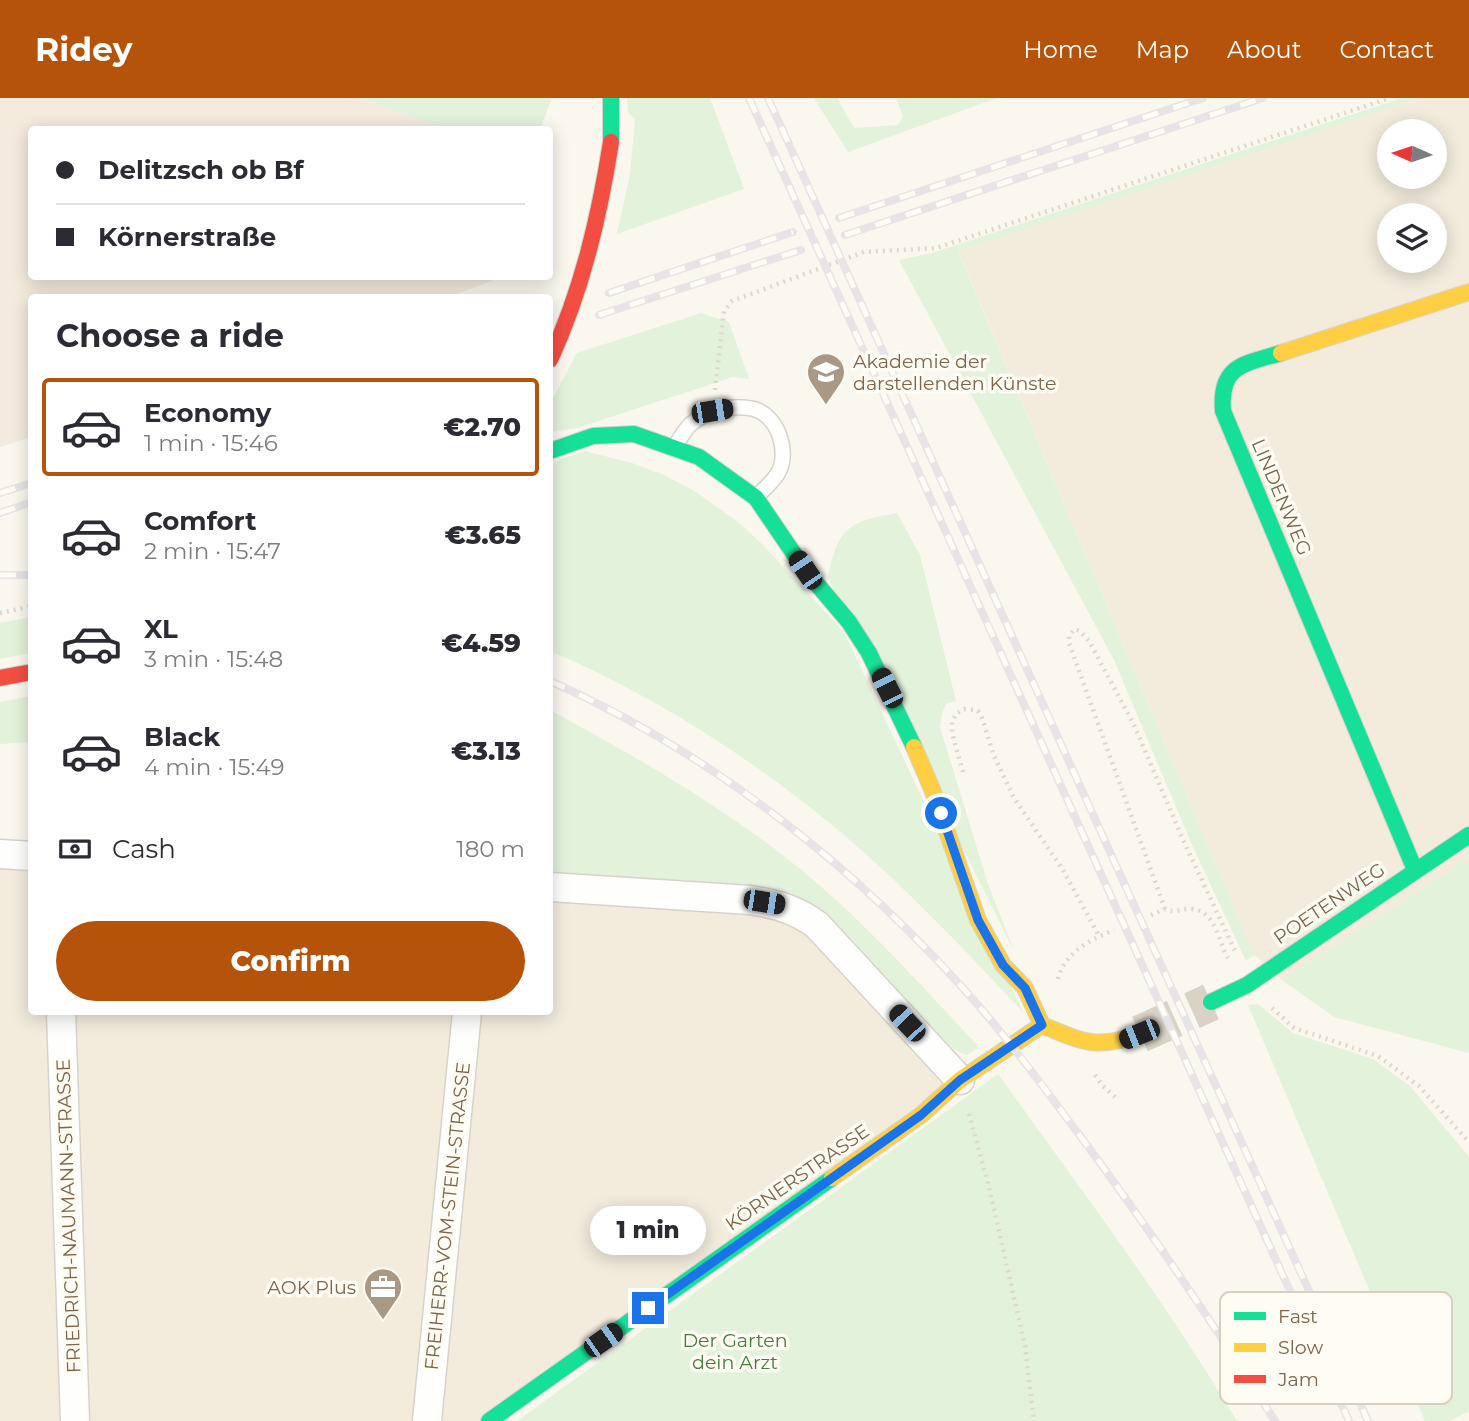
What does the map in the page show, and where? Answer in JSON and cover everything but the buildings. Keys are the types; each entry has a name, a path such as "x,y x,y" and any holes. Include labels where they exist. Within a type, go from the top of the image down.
{"street":[{"path":"553,353 572,310 600,217 611,142 611,98"},
{"name":"LINDENWEG","path":"1415,870 1223,411 1221,391 1226,376 1236,367 1469,292"},
{"path":"553,450 593,436 634,434 699,457 756,498 805,570 849,622 869,653 896,706 932,789 978,920 1003,965 1025,988 1042,1025 1076,1041 1097,1045 1117,1043 1139,1034"},
{"path":"0,678 28,673"},
{"name":"POETENWEG","path":"1211,1002 1247,985 1469,835"},
{"path":"0,854 28,856"},
{"path":"553,887 750,900 779,904 799,912 817,925 960,1080"},
{"name":"FRIEDRICH-NAUMANN-STRASSE","path":"61,1015 75,1421"},
{"name":"FREIHERR-VOM-STEIN-STRASSE","path":"427,1421 467,1015"},
{"name":"KÖRNERSTRASSE","path":"489,1421 921,1115 960,1080 1042,1025"}],"lane":[{"path":"674,447 690,424 712,411 733,408 755,410 771,420 781,438 784,456 778,474 756,498"}],"path":[{"path":"712,411 724,311 732,301 864,252 936,248 1390,98"},
{"path":"0,613 28,607"},
{"path":"1226,956 1212,921 1206,914 1197,909 1188,908 1173,913 1165,909 1069,643 1069,635 1075,629 1089,642 1134,725 1237,956"},
{"path":"965,781 952,733 952,721 957,713 964,709 978,711 1013,798 1063,870 1099,936"},
{"path":"1151,915 1165,909"},
{"path":"1058,986 1058,976 1072,954 1099,936 1114,930"},
{"path":"1247,985 1294,1028 1378,1056 1419,1086 1469,1142"},
{"path":"960,1080 988,1183 1025,1346 1034,1421"}],"shaded area":[{"path":"0,98 360,98 438,126 28,126 28,280 494,280 457,294 28,294 28,438 0,447"},
{"path":"1420,98 1469,98 1469,858 1282,980 1254,955 958,250"},
{"path":"0,865 28,867 28,1015 553,1015 553,887 779,904 960,1080 489,1421 0,1421"}],"green space":[{"path":"360,98 552,98 541,126 438,126"},
{"path":"627,98 710,98 744,189 617,234 630,174 635,120 628,112"},
{"path":"814,98 837,98 854,128 898,125 903,117 896,98 997,98 848,152"},
{"path":"1402,98 1420,98 958,251 1254,955 1246,961 1193,847 1114,660 899,260 932,253"},
{"path":"701,313 729,322 749,379 733,377 577,428 553,432 553,398 577,353"},
{"path":"585,451 632,463 664,475 696,492 738,522 762,544 844,632 1023,1012 893,879 816,812 731,750 687,722 596,672 553,652 553,462"},
{"path":"897,513 920,555 956,701 946,704 940,727 988,884 1015,953 828,578 836,548 848,530 867,520"},
{"path":"28,618 28,654 0,659 0,623"},
{"path":"28,697 28,742 0,744 0,702"},
{"path":"553,712 670,779 729,816 785,857 861,924 979,1047 967,1055 954,1050 815,907 794,895 770,890 553,876"},
{"path":"1469,858 1469,1053 1334,1017 1282,980"},
{"path":"1258,1004 1293,1033 1373,1059 1410,1086 1469,1157 1469,1411 1450,1421 1425,1421 1418,1404 1452,1404 1452,1292 1370,1292 1248,1005"},
{"name":"Der Garten dein Arzt","path":"998,1074 1151,1289 1220,1394 1220,1404 1226,1404 1237,1421 517,1421"}],"tunnel":[{"path":"1140,1034 1211,1002"}],"railway":[{"path":"749,98 1290,1292"},
{"path":"768,98 1309,1292"},
{"path":"839,218 1203,98"},
{"path":"845,235 1263,98"},
{"path":"609,293 793,232"},
{"path":"599,315 801,250"},
{"path":"0,493 28,484"},
{"path":"0,513 28,503"},
{"path":"0,575 28,575"},
{"path":"553,682 669,743 725,780 780,819 884,907 977,1004 1029,1067 1129,1203 1220,1336"},
{"path":"1264,1404 1275,1421"},
{"path":"1341,1404 1349,1421"},
{"path":"1360,1404 1368,1421"}],"traffic: fast":[{"path":"611,98 611,142"},
{"path":"1281,353 1245,364 1230,375 1225,384 1223,411 1415,870"},
{"path":"553,450 593,436 634,434 699,457 756,498 805,570 849,622 869,653 914,747"},
{"path":"1211,1002 1247,985 1469,835"},
{"path":"489,1421 832,1178"}],"traffic: slow":[{"path":"1281,353 1469,292"},
{"path":"914,747 932,789 978,920 1003,965 1025,988 1042,1025"},
{"path":"832,1178 921,1115 960,1080 1042,1025 1079,1040 1100,1043 1140,1034"}],"traffic: jam":[{"path":"553,353 588,253 611,142"},
{"path":"0,678 28,673"}],"place":[{"name":"Akademie der darstellenden Künste","path":"826,406"},
{"name":"AOK Plus","path":"383,1321"}],"route":[{"path":"648,1308 921,1115 960,1080 1042,1025 1025,988 1003,965 978,920 941,813"}]}
